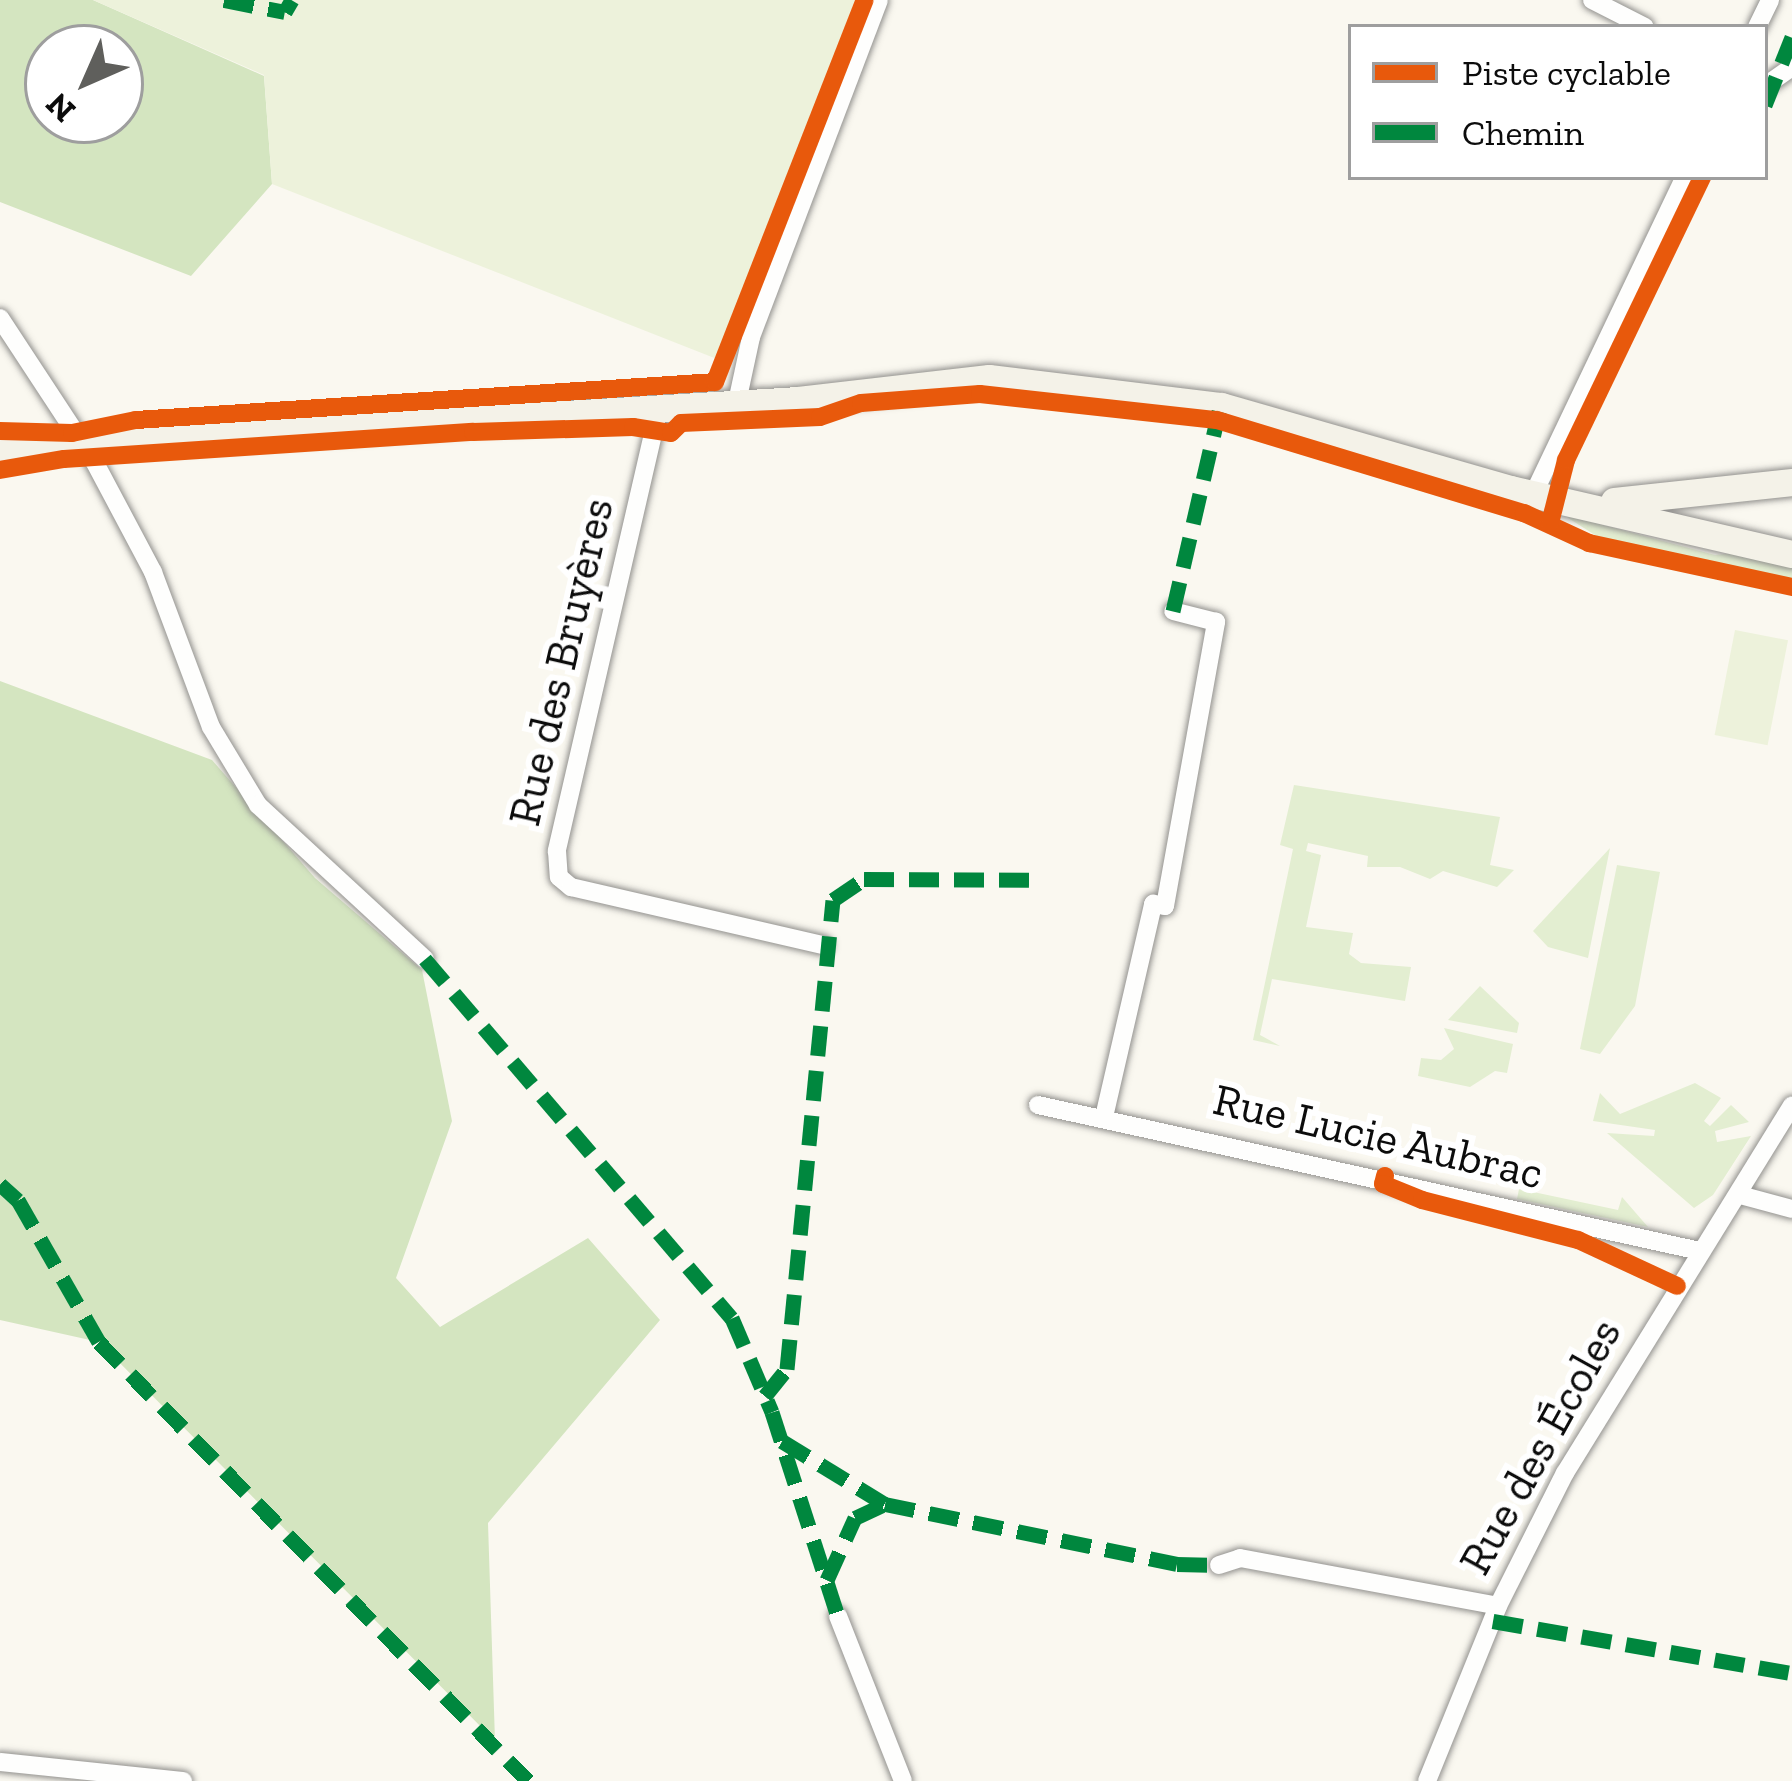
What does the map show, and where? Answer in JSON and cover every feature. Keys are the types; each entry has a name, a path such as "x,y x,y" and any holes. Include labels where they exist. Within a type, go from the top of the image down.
{"street":[{"path":"737,402 751,337 879,0"},
{"path":"1592,0 1640,24"},
{"path":"1533,496 1684,180"},
{"path":"0,318 84,442 153,572 211,727 258,805 425,959"},
{"path":"0,448 798,400 928,380 1065,383 1221,406 1533,496 1792,554"},
{"name":"Rue des Bruyères","path":"659,408 557,851 560,877 571,887 823,945"},
{"path":"1568,502 1669,501 1792,482"},
{"path":"1104,1117 1153,904 1165,906 1216,622 1173,611"},
{"name":"Rue Lucie Aubrac","path":"1038,1105 1700,1251"},
{"name":"Rue des Écoles","path":"1427,1781 1498,1606 1610,1391 1740,1195 1792,1105"},
{"path":"1740,1195 1792,1209"},
{"path":"1219,1565 1240,1558 1498,1606"},
{"path":"838,1616 903,1781"},
{"path":"0,1762 184,1781"}],"green space":[{"path":"0,0 93,0 264,76 272,184 191,276 0,202"},
{"path":"93,0 855,0 722,361 272,184 264,75"},
{"path":"1562,514 1715,555 1742,552 1792,565 1792,580 1598,537"},
{"path":"1735,630 1788,640 1768,745 1715,735"},
{"path":"0,681 212,760 315,878 422,970 452,1121 396,1278 440,1327 588,1238 660,1320 488,1523 495,1741 99,1342 0,1320"},
{"path":"1294,785 1500,817 1490,865 1514,870 1497,887 1443,871 1430,879 1400,867 1367,867 1368,856 1308,843 1306,851 1321,855 1306,927 1353,933 1349,954 1361,963 1411,967 1405,1001 1272,979 1260,1035 1280,1046 1253,1040 1293,849 1280,845"},
{"path":"1610,848 1588,958 1548,947 1533,931"},
{"path":"1617,865 1660,872 1635,1006 1600,1054 1580,1049"},
{"path":"1480,986 1519,1023 1517,1033 1448,1020"},
{"path":"1444,1028 1513,1044 1507,1073 1495,1071 1470,1087 1418,1076 1421,1058 1441,1060 1454,1049"},
{"path":"1695,1083 1721,1098 1704,1121 1710,1126 1731,1105 1749,1122 1715,1131 1717,1142 1751,1136 1713,1195 1694,1208 1607,1133 1654,1136 1655,1130 1593,1121 1600,1093 1620,1114"},
{"path":"1519,1189 1618,1210 1622,1197 1648,1227 1517,1199"}],"marked path":[{"path":"224,0 285,12 292,0"},
{"path":"1768,97 1792,37"},
{"path":"1173,611 1219,411"},
{"path":"765,1396 787,1369 833,900 864,879 1029,880"},
{"path":"425,959 732,1318 772,1412 838,1616"},
{"path":"0,1184 18,1200 99,1342 528,1781"},
{"path":"782,1441 885,1504 1177,1564 1219,1565"},
{"path":"827,1580 855,1518 885,1504"},
{"path":"1493,1621 1792,1673"}],"cycle path":[{"path":"0,431 72,433 136,420 715,382 865,0"},
{"path":"1550,523 1566,460 1701,180"},
{"path":"0,470 64,459 473,432 633,427 671,433 681,423 820,417 861,403 980,394 1217,420 1524,513 1589,543 1792,587"},
{"path":"1385,1176 1383,1184 1422,1200 1578,1240 1677,1286"}]}
